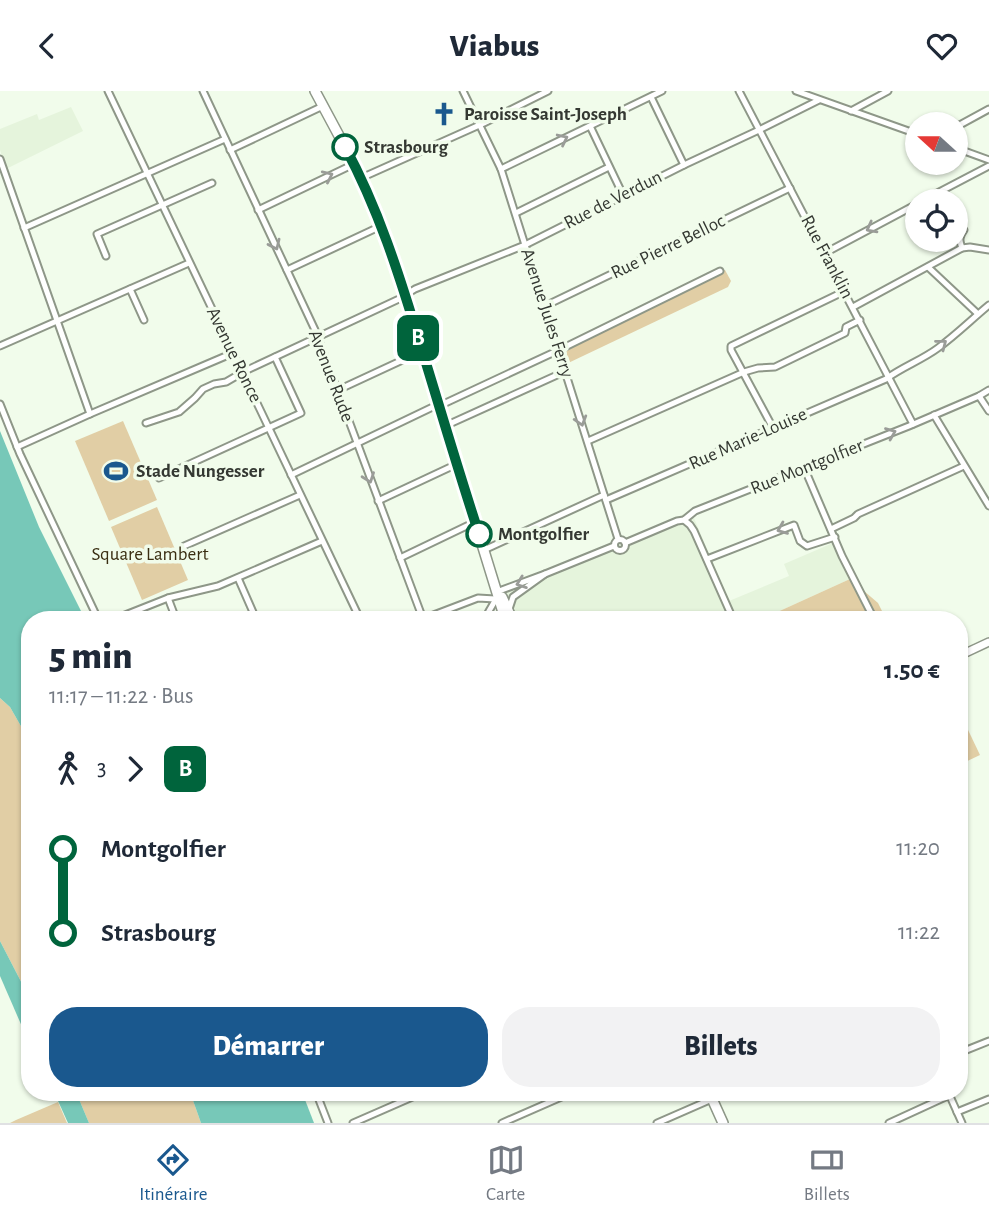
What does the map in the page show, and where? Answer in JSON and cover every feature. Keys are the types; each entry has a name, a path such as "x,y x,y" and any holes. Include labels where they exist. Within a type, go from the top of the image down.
{"main road":[{"path":"314,91 354,164 381,226 405,294 497,595 506,611"},
{"path":"713,1101 723,1123"}],"street":[{"name":"Avenue Ronce","path":"108,91 356,611"},
{"name":"Avenue Rude","path":"203,91 317,336 420,611"},
{"name":"Avenue Jules Ferry","path":"463,91 502,169 605,498 622,541"},
{"path":"360,178 548,91"},
{"path":"502,169 661,91"},
{"name":"Rue Franklin","path":"739,91 913,424"},
{"path":"796,91 905,130"},
{"path":"851,111 888,91"},
{"path":"651,97 684,165"},
{"name":"Rue de Verdun","path":"146,423 179,412 203,389 237,377 242,372 405,294 525,245 819,100"},
{"path":"230,150 323,106"},
{"path":"968,120 989,109"},
{"path":"590,126 623,195"},
{"path":"24,228 225,138"},
{"path":"968,152 989,160"},
{"path":"0,159 90,414"},
{"path":"258,210 354,164"},
{"path":"945,189 989,166"},
{"path":"516,213 609,167"},
{"path":"106,256 97,234 212,183"},
{"name":"Rue Pierre Belloc","path":"545,306 790,188"},
{"path":"825,253 905,210"},
{"path":"287,271 381,226"},
{"path":"968,247 989,250"},
{"path":"853,307 955,252"},
{"path":"0,346 189,263"},
{"path":"928,267 978,314"},
{"path":"291,475 559,350 720,271"},
{"path":"130,289 144,320"},
{"path":"773,428 731,346 845,291"},
{"name":"Rue Marie-Louise","path":"484,550 890,377 938,348 989,305"},
{"path":"588,441 744,372 775,367 845,333 846,327 860,320"},
{"path":"338,390 422,351"},
{"path":"17,447 233,353"},
{"path":"159,478 301,413 275,357"},
{"path":"445,426 566,371"},
{"name":"Rue Montgolfier","path":"497,595 614,546 622,550 622,541 684,520 695,511 913,424 989,390"},
{"path":"979,395 989,411"},
{"path":"0,404 17,447 94,611"},
{"path":"934,415 989,506"},
{"path":"378,501 457,464"},
{"path":"831,529 964,466"},
{"path":"806,468 842,556 870,611"},
{"path":"184,546 300,495"},
{"path":"684,520 690,525 730,611"},
{"path":"400,558 475,522"},
{"path":"707,559 794,525 802,544 807,546 835,537"},
{"path":"136,611 168,599 218,586 322,541"},
{"path":"614,546 622,541"},
{"name":"Rue Montgolfier","path":"510,611 513,597 545,574"},
{"path":"238,578 252,611"},
{"path":"444,611 478,598 497,595"},
{"path":"488,611 497,595"},
{"path":"478,598 488,611"},
{"path":"168,599 173,611"},
{"path":"968,652 989,642"},
{"path":"968,1049 989,1041"},
{"path":"957,1112 989,1099"},
{"path":"319,1101 328,1123"},
{"path":"353,1123 404,1101"},
{"path":"502,1123 552,1101"},
{"path":"657,1123 699,1101"},
{"path":"889,1123 933,1101"},
{"path":"952,1101 962,1123"}],"shaded area":[{"path":"71,107 83,131 6,169 0,150 0,129 37,114 39,120"},
{"path":"691,511 729,601 789,576 784,564 833,543 850,579 780,611 499,611 494,595"}],"green space":[{"path":"725,270 731,281 728,287 564,365 559,350"},
{"name":"Stade Nungesser","path":"123,421 157,500 109,521 75,441"},
{"name":"Square Lambert","path":"157,507 188,580 142,600 111,527"},
{"path":"850,579 878,603 882,611 780,611"},
{"path":"0,698 10,707 21,726 21,982 0,941"},
{"path":"968,730 980,755 968,761"},
{"path":"80,1101 193,1101 201,1123 89,1123"},
{"path":"58,1102 67,1123 10,1123 16,1120"}],"water":[{"path":"0,431 39,527 81,611 21,611 21,726 10,707 0,698"},
{"path":"0,941 21,982 21,1024 0,976"},
{"path":"58,1101 80,1101 89,1123 68,1123"},
{"path":"193,1101 305,1101 314,1123 201,1123"}],"bus line":[{"name":"B","path":"345,147 389,247 479,534"}],"place":[{"name":"Paroisse Saint-Joseph","path":"444,114"},
{"name":"Strasbourg","path":"345,147"},
{"name":"Stade Nungesser","path":"116,471"},
{"name":"Montgolfier","path":"479,534"}]}
